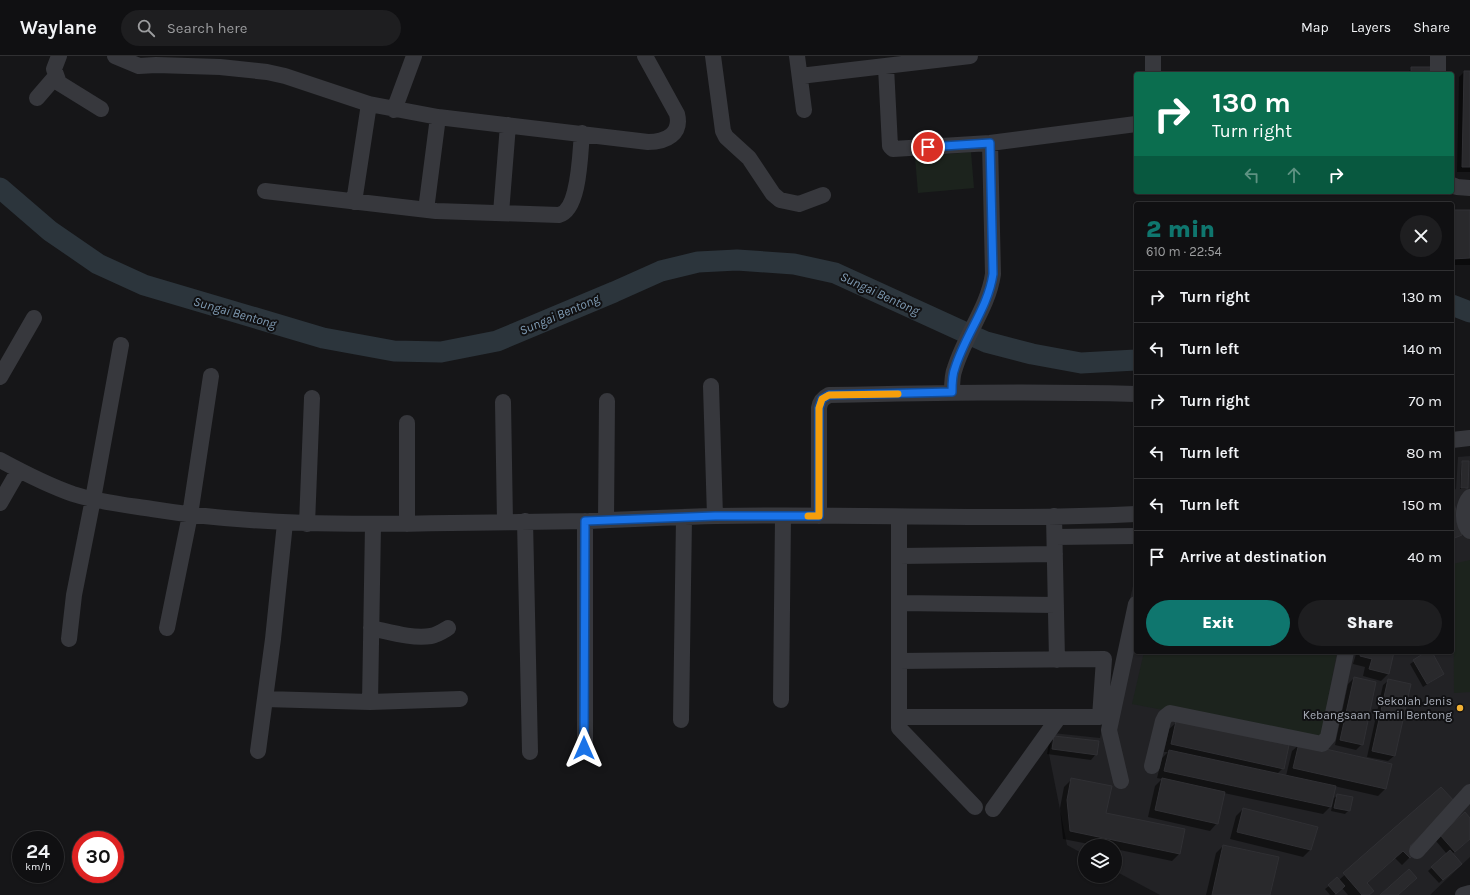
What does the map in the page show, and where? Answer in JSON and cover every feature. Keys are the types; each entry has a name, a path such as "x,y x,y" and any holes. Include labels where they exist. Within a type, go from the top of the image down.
{"street":[{"path":"59,56 54,69 59,83 101,109"},
{"path":"115,56 139,66 156,61 267,72 285,76 369,104 394,110 438,117 657,142 667,138 676,131 678,120 677,114 645,56"},
{"path":"394,110 414,56"},
{"path":"713,56 723,131 726,137 748,158 773,194 780,200 799,204 823,195"},
{"path":"797,56 804,110"},
{"path":"800,76 970,56"},
{"path":"1153,56 1153,72"},
{"path":"1438,56 1438,72"},
{"path":"886,67 891,147 897,149 990,143 1134,124"},
{"path":"37,98 56,76"},
{"path":"354,202 369,104"},
{"path":"426,210 438,117"},
{"path":"501,213 508,125"},
{"path":"265,191 426,210 555,215 562,214 570,207 575,194 582,134"},
{"path":"952,392 954,368 980,314 991,287 993,274 990,143"},
{"path":"1454,186 1470,188"},
{"path":"0,377 34,318"},
{"path":"69,640 74,595 121,345"},
{"path":"167,628 190,515 211,376"},
{"path":"712,386 715,516"},
{"path":"819,516 819,408 822,399 829,395 952,392 1067,392 1134,394"},
{"path":"307,524 312,398"},
{"path":"606,520 607,401"},
{"path":"503,402 505,522"},
{"path":"407,423 407,524"},
{"path":"1454,440 1470,438"},
{"path":"0,460 51,486 93,499 190,515 244,521 285,523 373,525 585,521 715,516 899,517 1134,514"},
{"path":"0,503 19,470"},
{"path":"1470,497 1466,504 1464,514 1466,526 1470,531"},
{"path":"1054,516 1057,660"},
{"path":"781,700 783,517"},
{"path":"899,517 899,728 975,807"},
{"path":"681,720 684,518"},
{"path":"584,748 585,521"},
{"path":"525,522 530,752"},
{"path":"258,751 285,523"},
{"path":"370,702 373,525"},
{"path":"1055,537 1134,536"},
{"path":"899,556 1055,554"},
{"path":"899,603 1056,605"},
{"path":"1121,781 1109,730 1134,613"},
{"path":"372,628 400,634 424,636 432,636 448,628"},
{"path":"1152,766 1165,717 1170,713 1322,744 1328,737 1346,654"},
{"path":"899,661 1104,659 1100,717 899,718"},
{"path":"265,699 370,702 460,699"},
{"path":"993,809 1059,717"},
{"path":"1417,851 1470,792"},
{"path":"1463,895 1470,893"}],"shaded area":[{"path":"971,152 974,188 918,193 915,157"},
{"path":"1470,456 1470,857 1430,895 1160,895 1122,875 1122,839 1078,839 1078,851 1067,845 1049,754 1053,733 1100,738 1134,581 1134,654 1454,654 1454,490 1456,489 1458,457"},
{"path":"1470,560 1470,692 1454,693 1454,654 1454,564"},
{"path":"1144,654 1337,654 1320,740 1132,704"}],"building":[{"path":"1411,67 1434,67 1434,72 1411,72"},
{"path":"1464,71 1470,71 1470,167 1462,167"},
{"path":"1454,210 1470,210 1470,258 1454,259"},
{"path":"1462,461 1469,461 1468,488 1461,488"},
{"path":"1454,503 1462,535 1454,538"},
{"path":"1360,654 1394,654 1389,674 1369,669 1372,659 1360,656"},
{"path":"1423,654 1433,654 1444,674 1427,684 1413,660"},
{"path":"1354,677 1376,682 1363,745 1340,740"},
{"path":"1388,679 1411,684 1395,756 1372,751"},
{"path":"1176,721 1289,745 1284,769 1171,744"},
{"path":"1054,736 1099,741 1097,755 1052,749"},
{"path":"1299,743 1392,764 1386,789 1293,768"},
{"path":"1169,750 1336,786 1331,807 1164,771"},
{"path":"1071,778 1112,786 1106,813 1185,829 1180,854 1122,842 1122,839 1108,839 1070,831 1067,800"},
{"path":"1162,778 1225,792 1218,824 1155,810"},
{"path":"1441,787 1457,804 1410,846 1416,853 1410,858 1403,851 1367,883 1374,891 1369,895 1362,895 1343,873"},
{"path":"1337,794 1353,797 1350,811 1334,808"},
{"path":"1243,808 1318,827 1311,850 1237,832"},
{"path":"1465,812 1470,818 1470,839 1455,852 1440,835"},
{"path":"1223,845 1279,857 1270,895 1212,895"},
{"path":"1450,850 1462,864 1443,880 1431,867"},
{"path":"1409,869 1417,878 1398,895 1380,895"},
{"path":"1337,877 1345,886 1336,894 1328,885"}],"waterway":[{"name":"Sungai Bentong","path":"0,188 50,231 98,264 144,285 323,338 394,351 441,352 497,341 661,271 698,262 737,260 794,264 835,273 986,342 1032,354 1081,363 1134,360"},
{"name":"Sungai Bentong","path":"1454,306 1470,312"}],"slow traffic":[{"path":"808,516 819,516 819,408 822,399 829,395 898,394"}],"place":[{"name":"Sekolah Jenis Kebangsaan Tamil Bentong","path":"1460,708"}],"route":[{"path":"584,748 585,521 715,516 819,516 819,408 822,399 829,395 952,392 954,368 980,314 991,287 993,274 990,143 928,147"}]}
